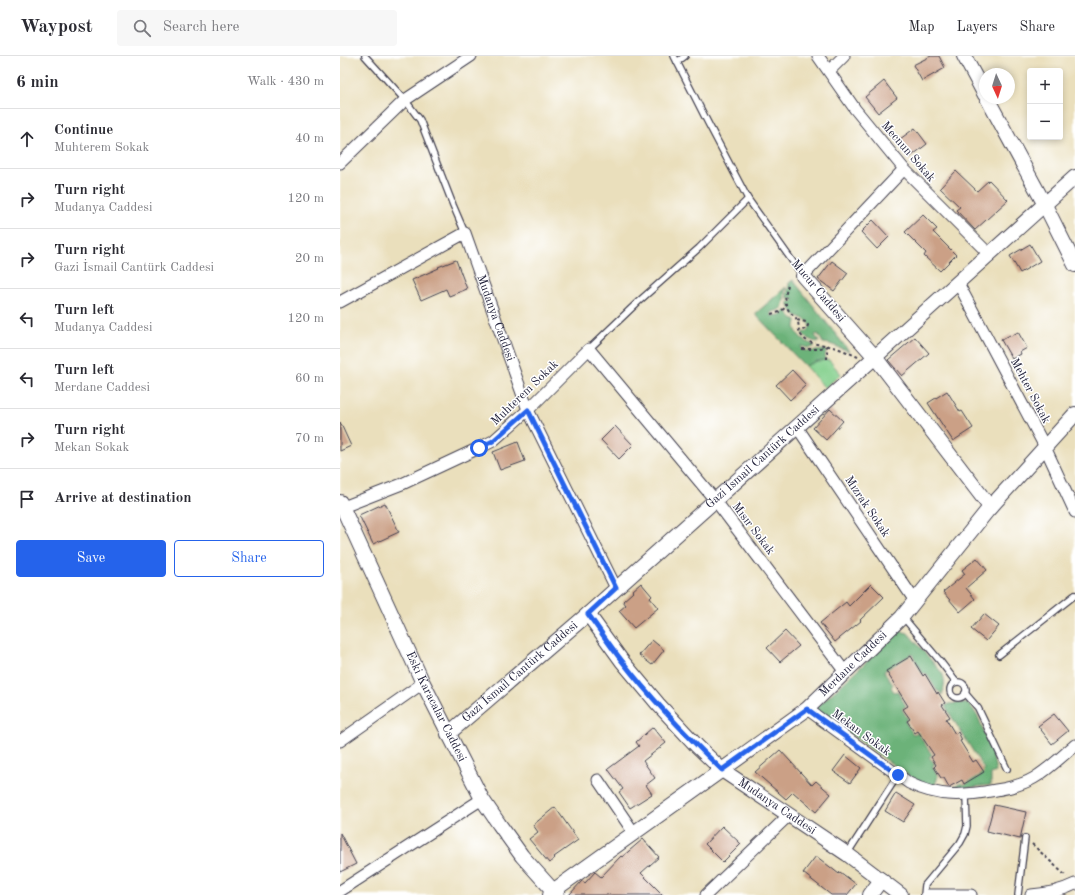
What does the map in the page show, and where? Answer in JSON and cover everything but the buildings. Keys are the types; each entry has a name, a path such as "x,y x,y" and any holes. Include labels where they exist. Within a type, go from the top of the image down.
{"street":[{"path":"340,163 405,100 471,56"},
{"name":"Mecnun Sokak","path":"818,56 855,109 904,169 990,255"},
{"path":"829,71 844,56"},
{"path":"964,56 979,84"},
{"path":"990,104 1046,205 1075,264"},
{"path":"803,276 904,169"},
{"name":"Gazi İsmail Cantürk Caddesi","path":"448,734 588,614 1046,205 1075,177"},
{"path":"340,302 465,233"},
{"name":"Mudanya Caddesi","path":"465,233 528,410 616,588"},
{"name":"Mucur Caddesi","path":"803,276 873,360 990,507"},
{"name":"Mehter Sokak","path":"958,283 1044,447 1075,512"},
{"name":"Muhterem Sokak","path":"341,504 402,484 493,441 528,410 589,349"},
{"name":"Mısır Sokak","path":"589,349 715,500 845,672"},
{"name":"Merdane Caddesi","path":"553,894 634,833 807,709 902,617 990,507 1075,414"},
{"name":"Mızrak Sokak","path":"797,427 915,601"},
{"name":"Eski Karacalar Caddesi","path":"341,504 423,683 482,799 522,856 553,894"},
{"name":"Mudanya Caddesi","path":"588,614 622,661 658,704 697,746 722,770 847,854 901,895"},
{"path":"340,741 423,683"},
{"name":"Mekan Sokak","path":"807,709 898,775 921,789 935,793 966,795 1007,788 1028,781 1075,746"},
{"path":"598,780 634,833"},
{"path":"340,891 482,799"},
{"path":"706,895 789,815"},
{"path":"870,895 881,880"},
{"path":"1031,895 1054,892 1075,884"},
{"path":"925,895 971,895"}],"lane":[{"name":"Mudanya Caddesi","path":"365,56 405,100 420,120 465,233"},
{"name":"Mucur Caddesi","path":"674,56 748,199 803,276"},
{"path":"677,62 685,56"},
{"path":"589,349 638,302 699,248 748,199"},
{"path":"999,655 1075,595"},
{"path":"902,617 956,682"},
{"path":"956,682 961,682 965,685 966,691 964,696 958,698 951,694 950,689 953,683 956,682"},
{"path":"965,693 978,708 1007,769"},
{"path":"847,854 898,775"},
{"path":"925,895 925,885 960,843 965,834 967,826 966,795"},
{"path":"1018,895 1026,838"}],"path":[{"path":"788,284 785,294 786,307 797,320 804,338 816,345 827,346 873,360"},
{"path":"771,314 780,312 786,307"},
{"path":"797,320 806,322 808,325 807,328 800,331"},
{"path":"802,349 817,349 827,346"},
{"path":"827,346 827,359"},
{"path":"1026,838 1075,884"}],"green space":[{"path":"793,280 849,351 823,343 818,334 815,335 819,342 805,337 802,333 809,329 810,324 806,320 794,314 788,302 793,301 793,298 787,298 789,283"},
{"path":"786,287 782,307 771,312 771,316 780,315 786,310 791,317 796,320 795,327 798,334 805,341 814,345 814,347 808,348 801,346 801,349 810,351 826,350 825,360 817,361 805,366 755,314"},
{"path":"829,360 841,374 825,388 805,366 817,361"},
{"path":"900,631 908,633 942,673 944,679 942,695 939,691 937,691 926,673 923,674 912,654 884,671 893,685 891,687 894,692 897,691 906,706 902,709 908,719 905,721 913,734 918,733 932,755 929,757 935,764 932,766 938,776 934,788 916,781 815,709"},
{"path":"948,704 968,704 979,719 993,756 996,772 991,774 991,785 948,790 961,783 964,785 981,775 979,772 984,769 945,706"}],"route":[{"path":"479,448 493,441 528,410 616,588 588,614 622,661 658,704 697,746 722,770 807,709 898,775"}]}
